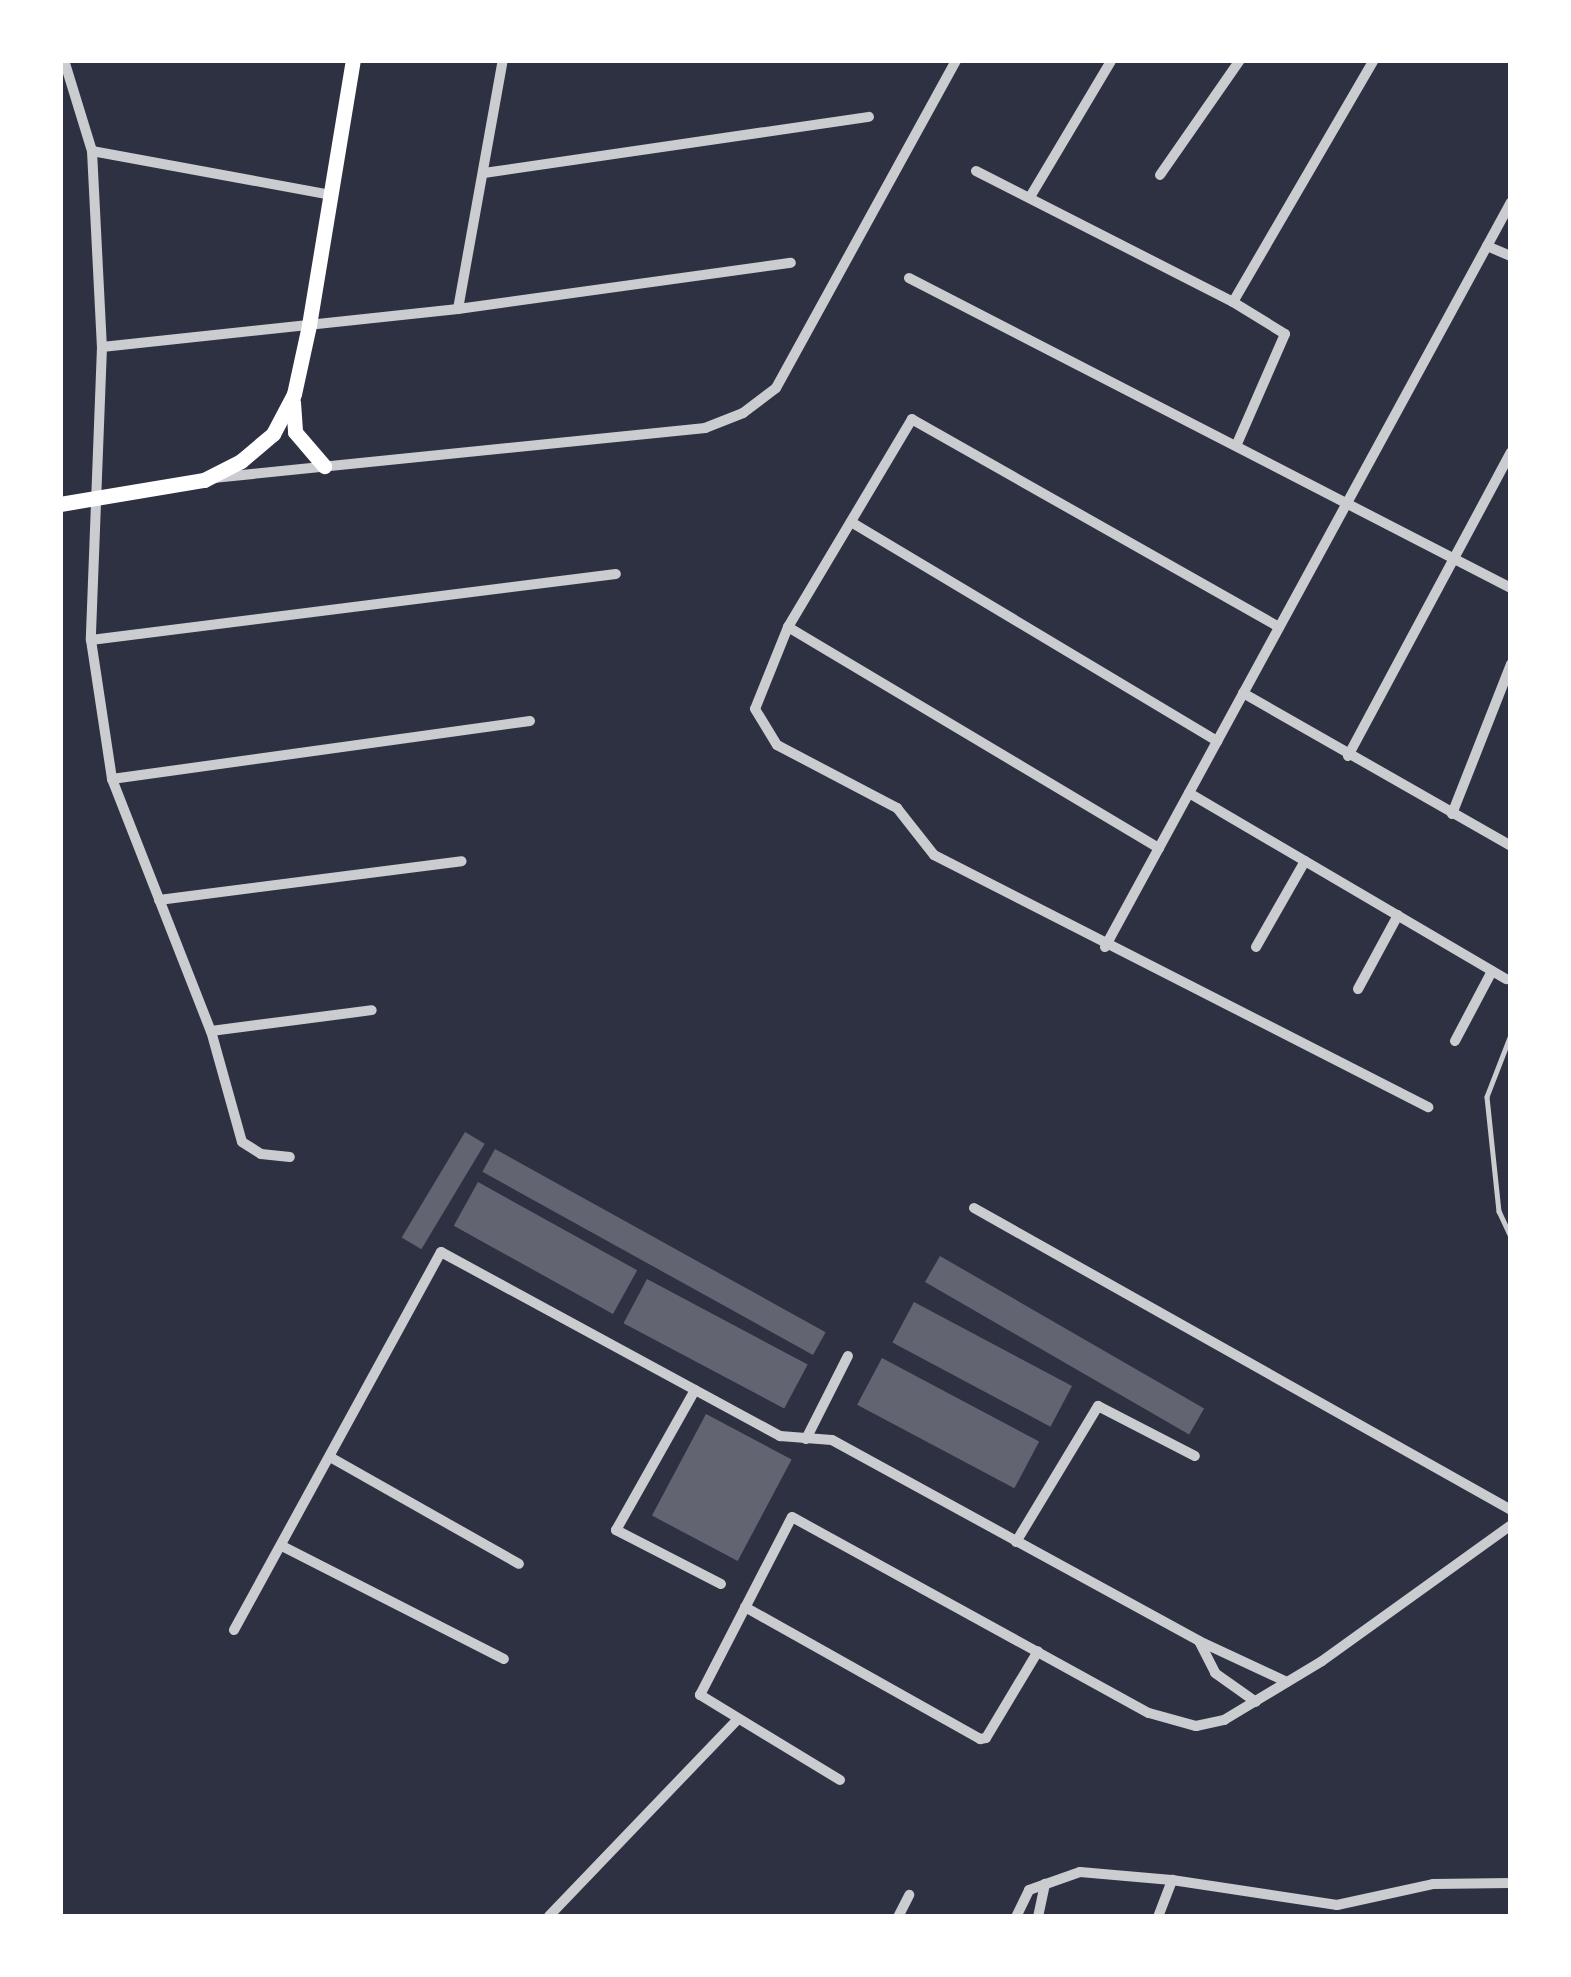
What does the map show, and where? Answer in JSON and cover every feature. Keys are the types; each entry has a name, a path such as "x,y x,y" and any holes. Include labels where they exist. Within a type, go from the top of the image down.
{"main road":[{"path":"60,504 204,480 257,450 273,434 293,394 309,325 353,60"},
{"path":"293,394 295,432 324,466"}],"street":[{"path":"64,60 92,151 102,347 92,640 112,779 211,1031 242,1142 261,1154 290,1157"},
{"path":"458,309 503,60"},
{"path":"204,480 705,428 761,402 776,388 956,60"},
{"path":"1160,175 1240,60"},
{"path":"1233,302 1374,60"},
{"path":"1030,197 1111,61"},
{"path":"484,172 869,118"},
{"path":"92,151 332,195"},
{"path":"976,171 1233,302 1286,338 1236,446"},
{"path":"1105,946 1511,202"},
{"path":"1487,246 1511,256"},
{"path":"102,347 458,309 791,263"},
{"path":"909,278 1511,588"},
{"path":"1279,627 913,419 788,627 754,701 757,714 780,747 897,808 934,855 1428,1107"},
{"path":"1348,756 1511,452"},
{"path":"851,522 1217,741"},
{"path":"92,640 616,574"},
{"path":"788,627 1159,848"},
{"path":"1452,814 1511,664"},
{"path":"1243,693 1511,846"},
{"path":"112,779 530,721"},
{"path":"1189,793 1506,980"},
{"path":"159,899 462,860"},
{"path":"1256,947 1305,861"},
{"path":"1358,989 1398,915"},
{"path":"1455,1041 1492,971"},
{"path":"211,1031 372,1010"},
{"path":"974,1208 1511,1510"},
{"path":"234,1630 442,1252 780,1436 832,1440 1199,1641 1287,1682"},
{"path":"806,1439 848,1356"},
{"path":"695,1390 616,1530 722,1583"},
{"path":"1016,1542 1097,1406 1196,1456"},
{"path":"330,1456 519,1564"},
{"path":"840,1780 702,1700 701,1688 785,1524 798,1516 1149,1713 1196,1726 1224,1720 1256,1702 1511,1525"},
{"path":"282,1546 504,1659"},
{"path":"745,1607 980,1739 986,1738 1038,1651"},
{"path":"1199,1641 1215,1672 1256,1702"},
{"path":"549,1916 737,1720"},
{"path":"1016,1917 1029,1889 1058,1875 1080,1872 1172,1880 1337,1905 1433,1884 1511,1883"},
{"path":"1158,1917 1172,1880"},
{"path":"1038,1917 1045,1884"},
{"path":"898,1917 909,1894"}],"lane":[{"path":"1511,1035 1487,1096 1499,1211 1511,1237"}],"building":[{"path":"465,1132 485,1144 421,1249 402,1237"},
{"path":"495,1149 826,1332 813,1355 482,1172"},
{"path":"478,1182 637,1270 613,1314 454,1226"},
{"path":"940,1256 1204,1408 1189,1434 925,1282"},
{"path":"647,1279 808,1364 784,1409 624,1323"},
{"path":"914,1302 1072,1386 1050,1427 892,1343"},
{"path":"882,1358 1039,1442 1014,1488 857,1405"},
{"path":"706,1414 792,1460 738,1561 652,1516"}]}
